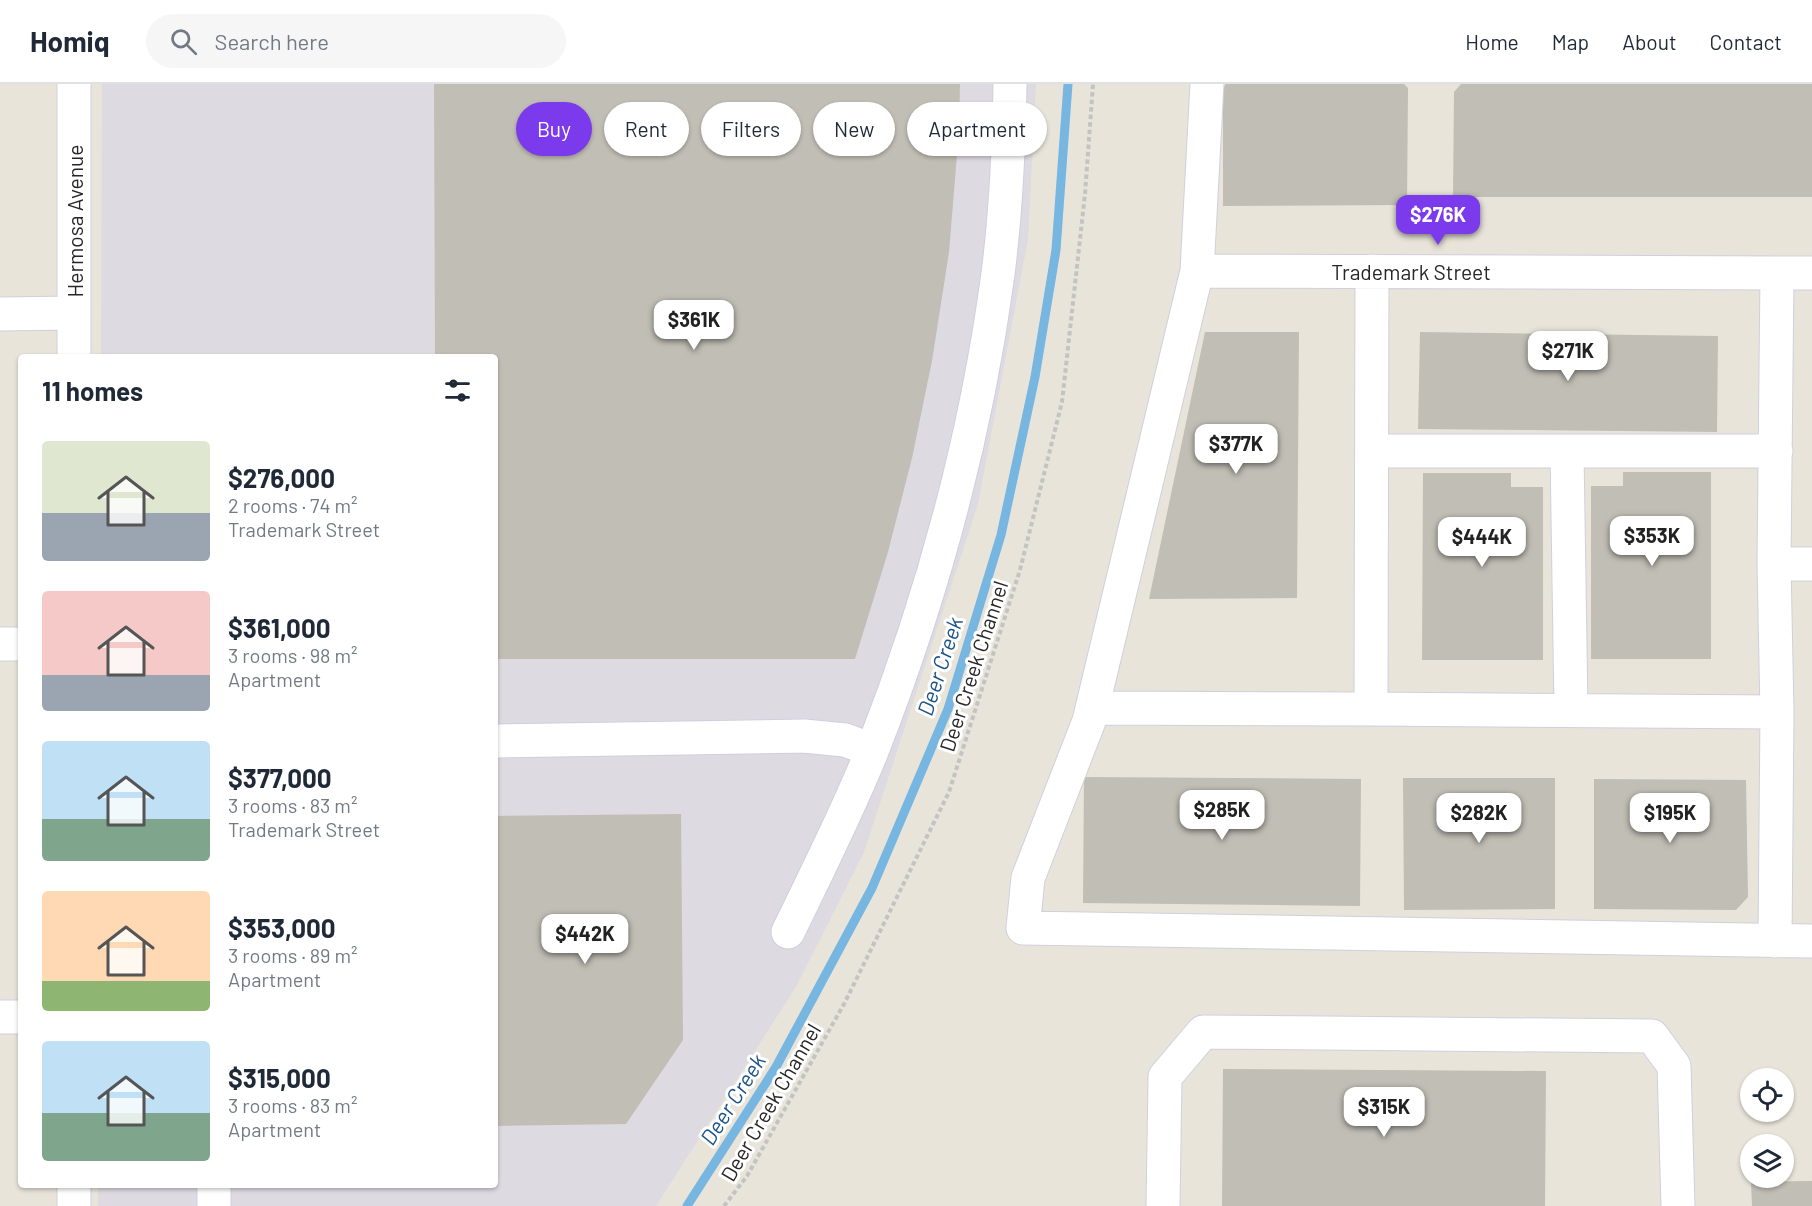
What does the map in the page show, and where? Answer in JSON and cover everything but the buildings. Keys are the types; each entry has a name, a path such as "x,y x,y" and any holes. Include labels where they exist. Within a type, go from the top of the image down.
{"street":[{"name":"Hermosa Avenue","path":"74,84 74,354"},
{"path":"788,932 849,806 872,750 914,634 952,505 971,424 998,274 1005,209 1010,84"},
{"path":"1207,84 1197,271 1089,721 1028,878 1023,928 1812,941"},
{"name":"Trademark Street","path":"1197,271 1812,273"},
{"path":"1371,709 1372,271"},
{"path":"1775,941 1777,712 1774,564 1778,273"},
{"path":"0,314 74,313"},
{"path":"1372,451 1776,451"},
{"path":"1567,451 1570,710"},
{"path":"1774,564 1812,564"},
{"path":"0,644 18,644"},
{"path":"1092,708 1777,712"},
{"path":"498,741 804,736 845,740 872,750"},
{"path":"0,1017 18,1017"},
{"path":"1163,1206 1165,1077 1203,1032 1215,1032 1652,1036 1674,1066 1678,1206"},
{"path":"74,1188 74,1206"},
{"path":"214,1188 214,1206"}],"path":[{"name":"Deer Creek Channel","path":"724,1206 747,1176 844,1004 949,792 1020,570 1062,402 1085,194 1093,84"}],"shaded area":[{"path":"102,84 1036,84 1035,102 907,102 907,156 1032,156 1028,239 978,504 864,852 797,985 656,1206 98,1206 98,1188 498,1188 498,354 101,354"}],"waterway":[{"name":"Deer Creek","path":"687,1206 776,1067 872,888 948,709 1001,535 1035,377 1056,250 1068,84"}]}
